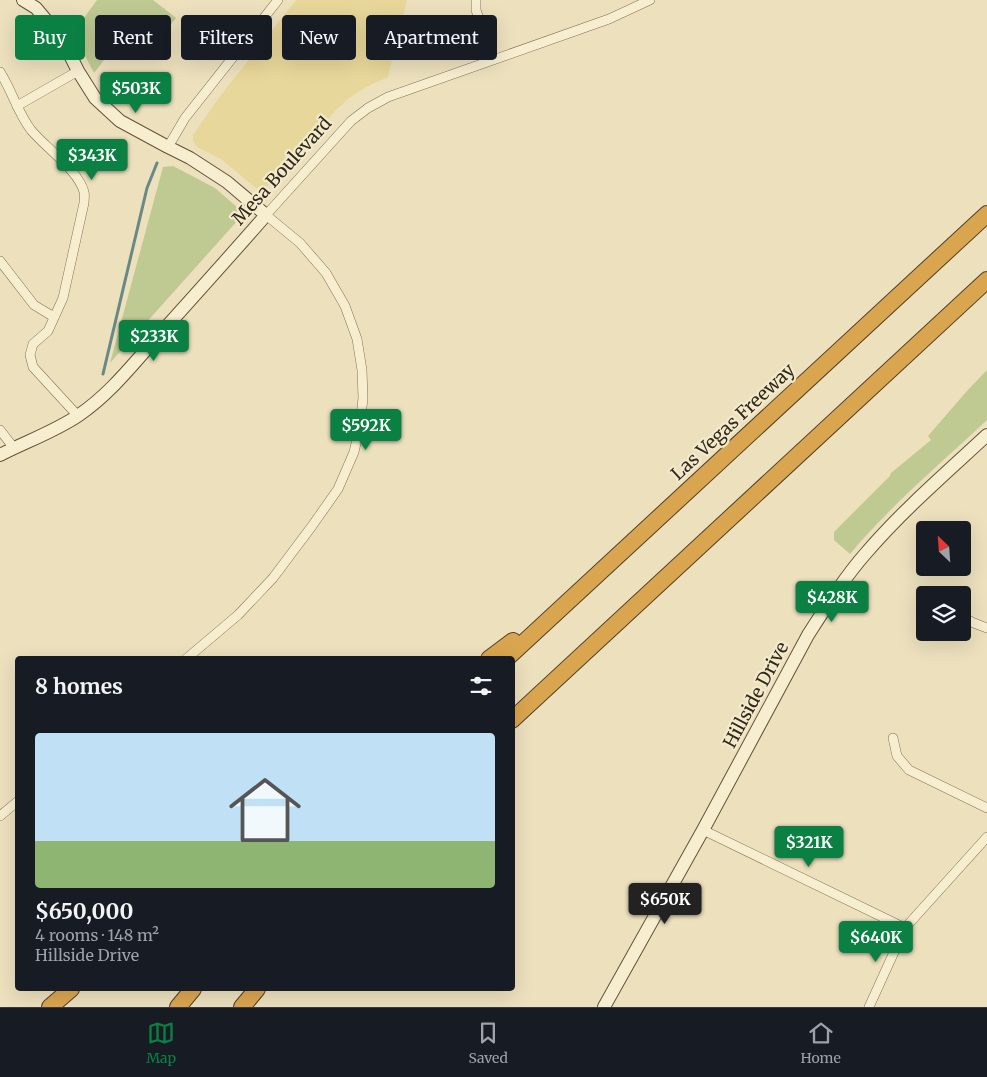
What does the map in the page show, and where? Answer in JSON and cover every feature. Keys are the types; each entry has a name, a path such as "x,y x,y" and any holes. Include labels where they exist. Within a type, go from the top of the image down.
{"highway":[{"name":"Las Vegas Freeway","path":"509,656 987,214"},
{"path":"515,717 987,280"},
{"path":"493,656 569,600"},
{"path":"50,1007 70,991"},
{"path":"178,1007 191,991"},
{"path":"242,1007 255,991"},
{"path":"250,1007 260,991"}],"street":[{"path":"23,0 36,8 62,39 78,71 95,98 120,121 190,158 227,182 300,243 326,273 345,306 357,339 362,370 363,398 360,426 354,452 338,489 273,578 238,615 190,656"},
{"path":"168,147 185,118 278,0"},
{"path":"476,0 478,15"},
{"name":"Mesa Boulevard","path":"497,59 609,19 650,0"},
{"name":"Mesa Boulevard","path":"0,455 78,416 110,389 351,121 368,108 388,97 493,60"},
{"path":"17,106 78,71"},
{"path":"0,72 17,106 32,130 71,170 84,191 84,203 63,298 48,331 34,344 30,356 33,367 78,416"},
{"path":"0,261 34,306 54,317"},
{"path":"0,430 14,448"},
{"name":"Hillside Drive","path":"604,1007 808,635 845,579 897,519 987,435"},
{"path":"971,622 987,628"},
{"path":"893,738 897,756 910,770 987,808"},
{"path":"0,816 15,804"},
{"path":"702,830 905,928"},
{"path":"869,1007 905,928 987,837"}],"green space":[{"path":"97,0 153,0 176,18 171,24 171,15 95,15 95,60 104,60 94,73 85,56 85,16"},
{"path":"173,166 215,188 238,208 238,220 110,363 163,167"},
{"path":"987,370 987,420 899,502 850,554 834,540 834,532 891,473 931,440 928,436"}],"sand":[{"path":"296,0 407,0 403,15 366,15 366,60 392,60 388,77 368,86 349,98 268,186 256,188 221,159 197,147 193,141 193,135 218,99 249,60 272,60 272,30 282,18 282,60 356,60 356,15 284,15"}],"waterway":[{"path":"103,374 147,188 157,163"}]}
